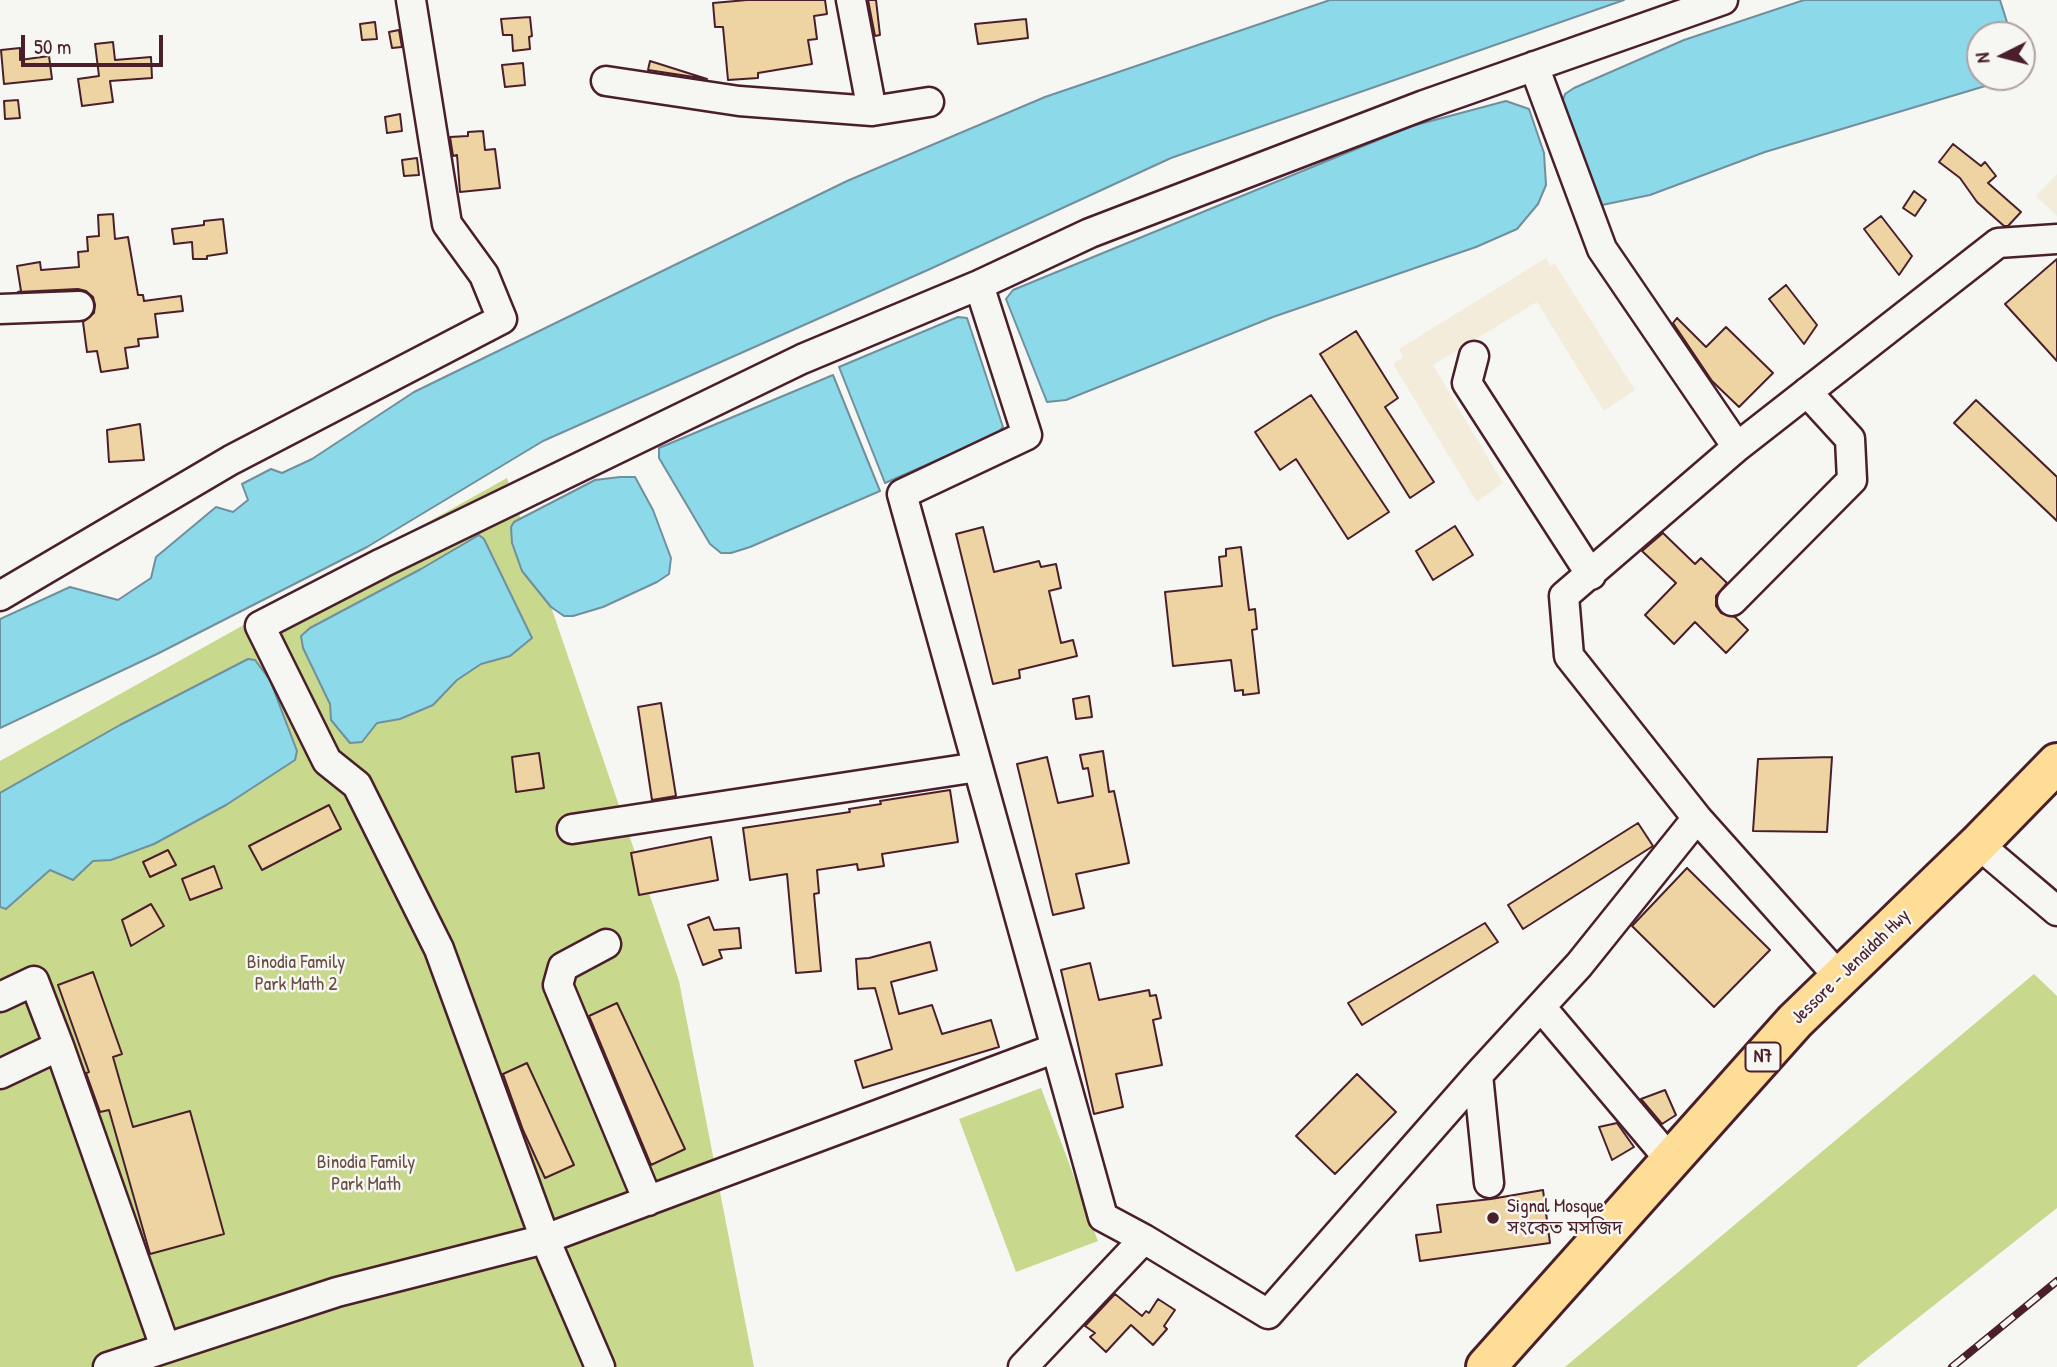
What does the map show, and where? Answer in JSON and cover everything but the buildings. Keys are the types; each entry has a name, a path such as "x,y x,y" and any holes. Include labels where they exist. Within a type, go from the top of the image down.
{"highway":[{"name":"Jessore - Jenaidah Hwy","path":"1486,1367 1795,1021 1978,844 2057,763"}],"street":[{"path":"0,596 231,460 502,319 484,275 447,224 411,0"},
{"path":"851,0 872,111"},
{"path":"600,1367 545,1239 439,949 357,785 327,761 260,626 382,563 802,359 979,285 1090,233 1424,105 1723,0"},
{"path":"1534,66 1602,249 1737,447"},
{"path":"606,80 739,102 872,111 929,102"},
{"path":"1840,978 1697,818 1569,656 1564,596 1737,447 1998,243 2057,239"},
{"path":"979,285 1027,435 902,494 1103,1217 1268,1314 1478,1075 1579,965 1697,818"},
{"path":"0,309 79,306"},
{"path":"1474,356 1467,383 1591,575"},
{"path":"1732,601 1852,480 1850,439 1807,392"},
{"path":"572,829 978,767"},
{"path":"1978,844 2057,911"},
{"path":"607,944 563,967 558,985 648,1201"},
{"path":"0,997 34,981 165,1347"},
{"path":"1541,1007 1671,1161"},
{"path":"0,1074 59,1046"},
{"path":"107,1367 337,1292 545,1239 1056,1048"},
{"path":"1478,1075 1489,1183"},
{"path":"1023,1367 1144,1239"}],"shaded area":[{"path":"2057,174 2057,216 2036,196"},
{"path":"1546,258 1550,266 1555,264 1635,390 1604,411 1537,302 1433,365 1503,483 1477,502 1393,364 1403,357 1399,349"}],"green space":[{"path":"507,478 679,981 754,1367 0,1367 0,761"},
{"path":"2034,974 2057,996 2057,1208 1856,1367 1565,1367"},
{"path":"1041,1088 1098,1241 1016,1272 959,1119"}],"water":[{"path":"1330,0 1624,0 1171,158 930,269 543,441 367,547 157,654 0,728 0,619 70,587 118,600 151,578 156,557 216,507 233,512 248,500 242,484 271,469 282,473 312,459 414,392 847,181 1045,97"},
{"path":"1804,0 2000,0 2007,21 1966,21 1966,91 1969,91 1765,152 1650,195 1602,205 1565,113 1562,103 1565,94 1684,40"},
{"path":"1506,101 1529,109 1544,153 1546,185 1538,204 1517,229 1476,247 1273,317 1066,400 1047,402 1006,299 1013,290 1412,126"},
{"path":"958,317 967,318 1003,427 997,434 885,483 839,367"},
{"path":"833,375 880,491 750,547 721,553 710,544 659,458 659,448"},
{"path":"635,477 653,510 671,558 669,574 603,607 564,616 551,607 522,571 512,543 511,527 514,522 595,480"},
{"path":"479,535 484,539 532,638 510,656 481,664 457,680 433,705 400,719 377,723 362,742 350,743 331,720 330,704 303,648 301,636 310,628"},
{"path":"248,659 255,660 270,680 297,751 295,760 226,805 154,844 111,860 93,861 73,880 50,870 6,909 0,907 0,793 120,725"}],"railway":[{"path":"1952,1367 2057,1281"}],"place":[{"name":"Signal Mosque সংকেত মসজিদ","path":"1493,1218"}],"park label":[{"name":"Binodia Family Park Math 2","path":"296,974"},
{"name":"Binodia Family Park Math","path":"366,1174"}]}
